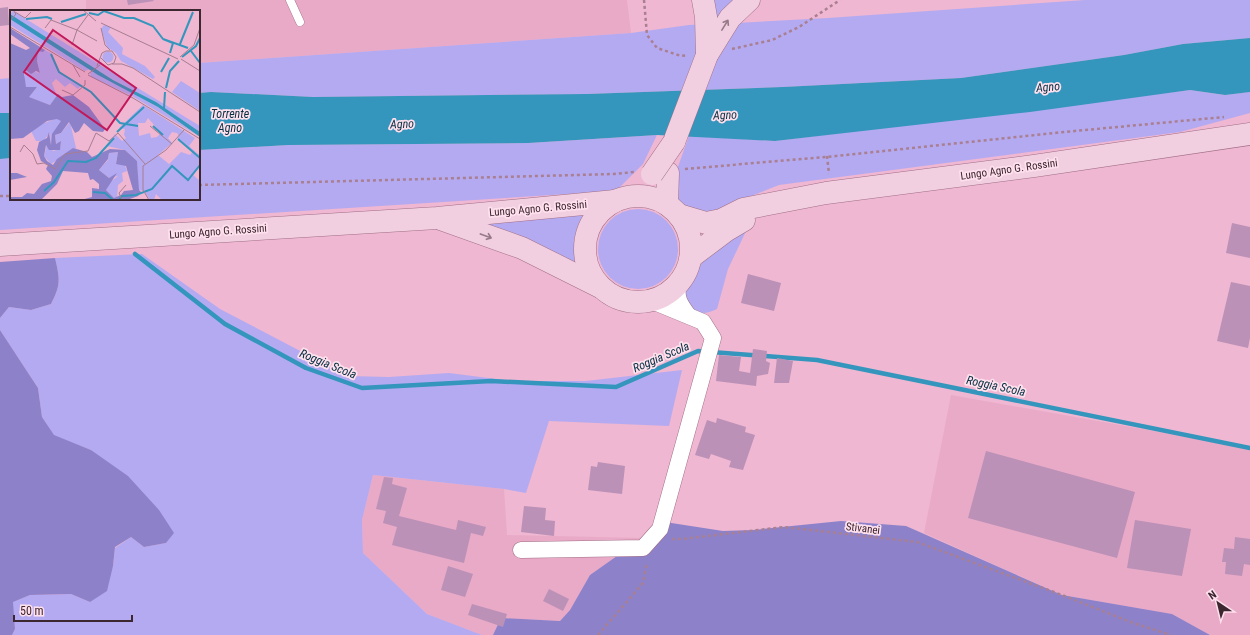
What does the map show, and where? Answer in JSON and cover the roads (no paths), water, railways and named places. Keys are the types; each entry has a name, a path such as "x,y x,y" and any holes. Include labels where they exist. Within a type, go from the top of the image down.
{"main road":[{"path":"622,198 659,172 674,142 699,55 706,17 703,0"},
{"path":"699,55 730,18 749,0"},
{"name":"Lungo Agno G. Rossini","path":"0,245 436,218 642,196 655,198 673,209 706,223 721,220 743,209 830,192 1034,166 1250,134"},
{"path":"659,172 673,209"},
{"name":"Lungo Agno G. Rossini","path":"600,287 590,273 586,262 585,239 591,223 602,209 622,198"},
{"name":"Lungo Agno G. Rossini","path":"691,257 727,230 768,204"},
{"name":"Lungo Agno G. Rossini","path":"436,218 522,248 600,287 616,298 633,302 652,301 668,293 679,283 686,271 691,257 691,242 687,228 673,209"}],"street":[{"path":"679,283 677,291 679,302 688,315"},
{"path":"521,550 643,548 660,528 713,338 703,322 652,301"}],"lane":[{"path":"290,0 300,22"}],"water":[{"name":"Torrente Agno","path":"1250,38 1250,92 1225,95 1190,90 1030,112 775,141 657,135 528,143 288,145 200,150 200,93 211,92 313,97 587,94 783,87 961,78 1124,55 1183,44"},
{"path":"0,113 10,113 10,158 0,159"}],"waterway":[{"name":"Roggia Scola","path":"135,254 225,324 306,368 362,388 491,381 616,387 698,351 817,360 1250,448"}],"water label":[{"name":"Agno","path":"1048,87"},
{"name":"Agno","path":"725,115"},
{"name":"Agno","path":"402,124"}]}
